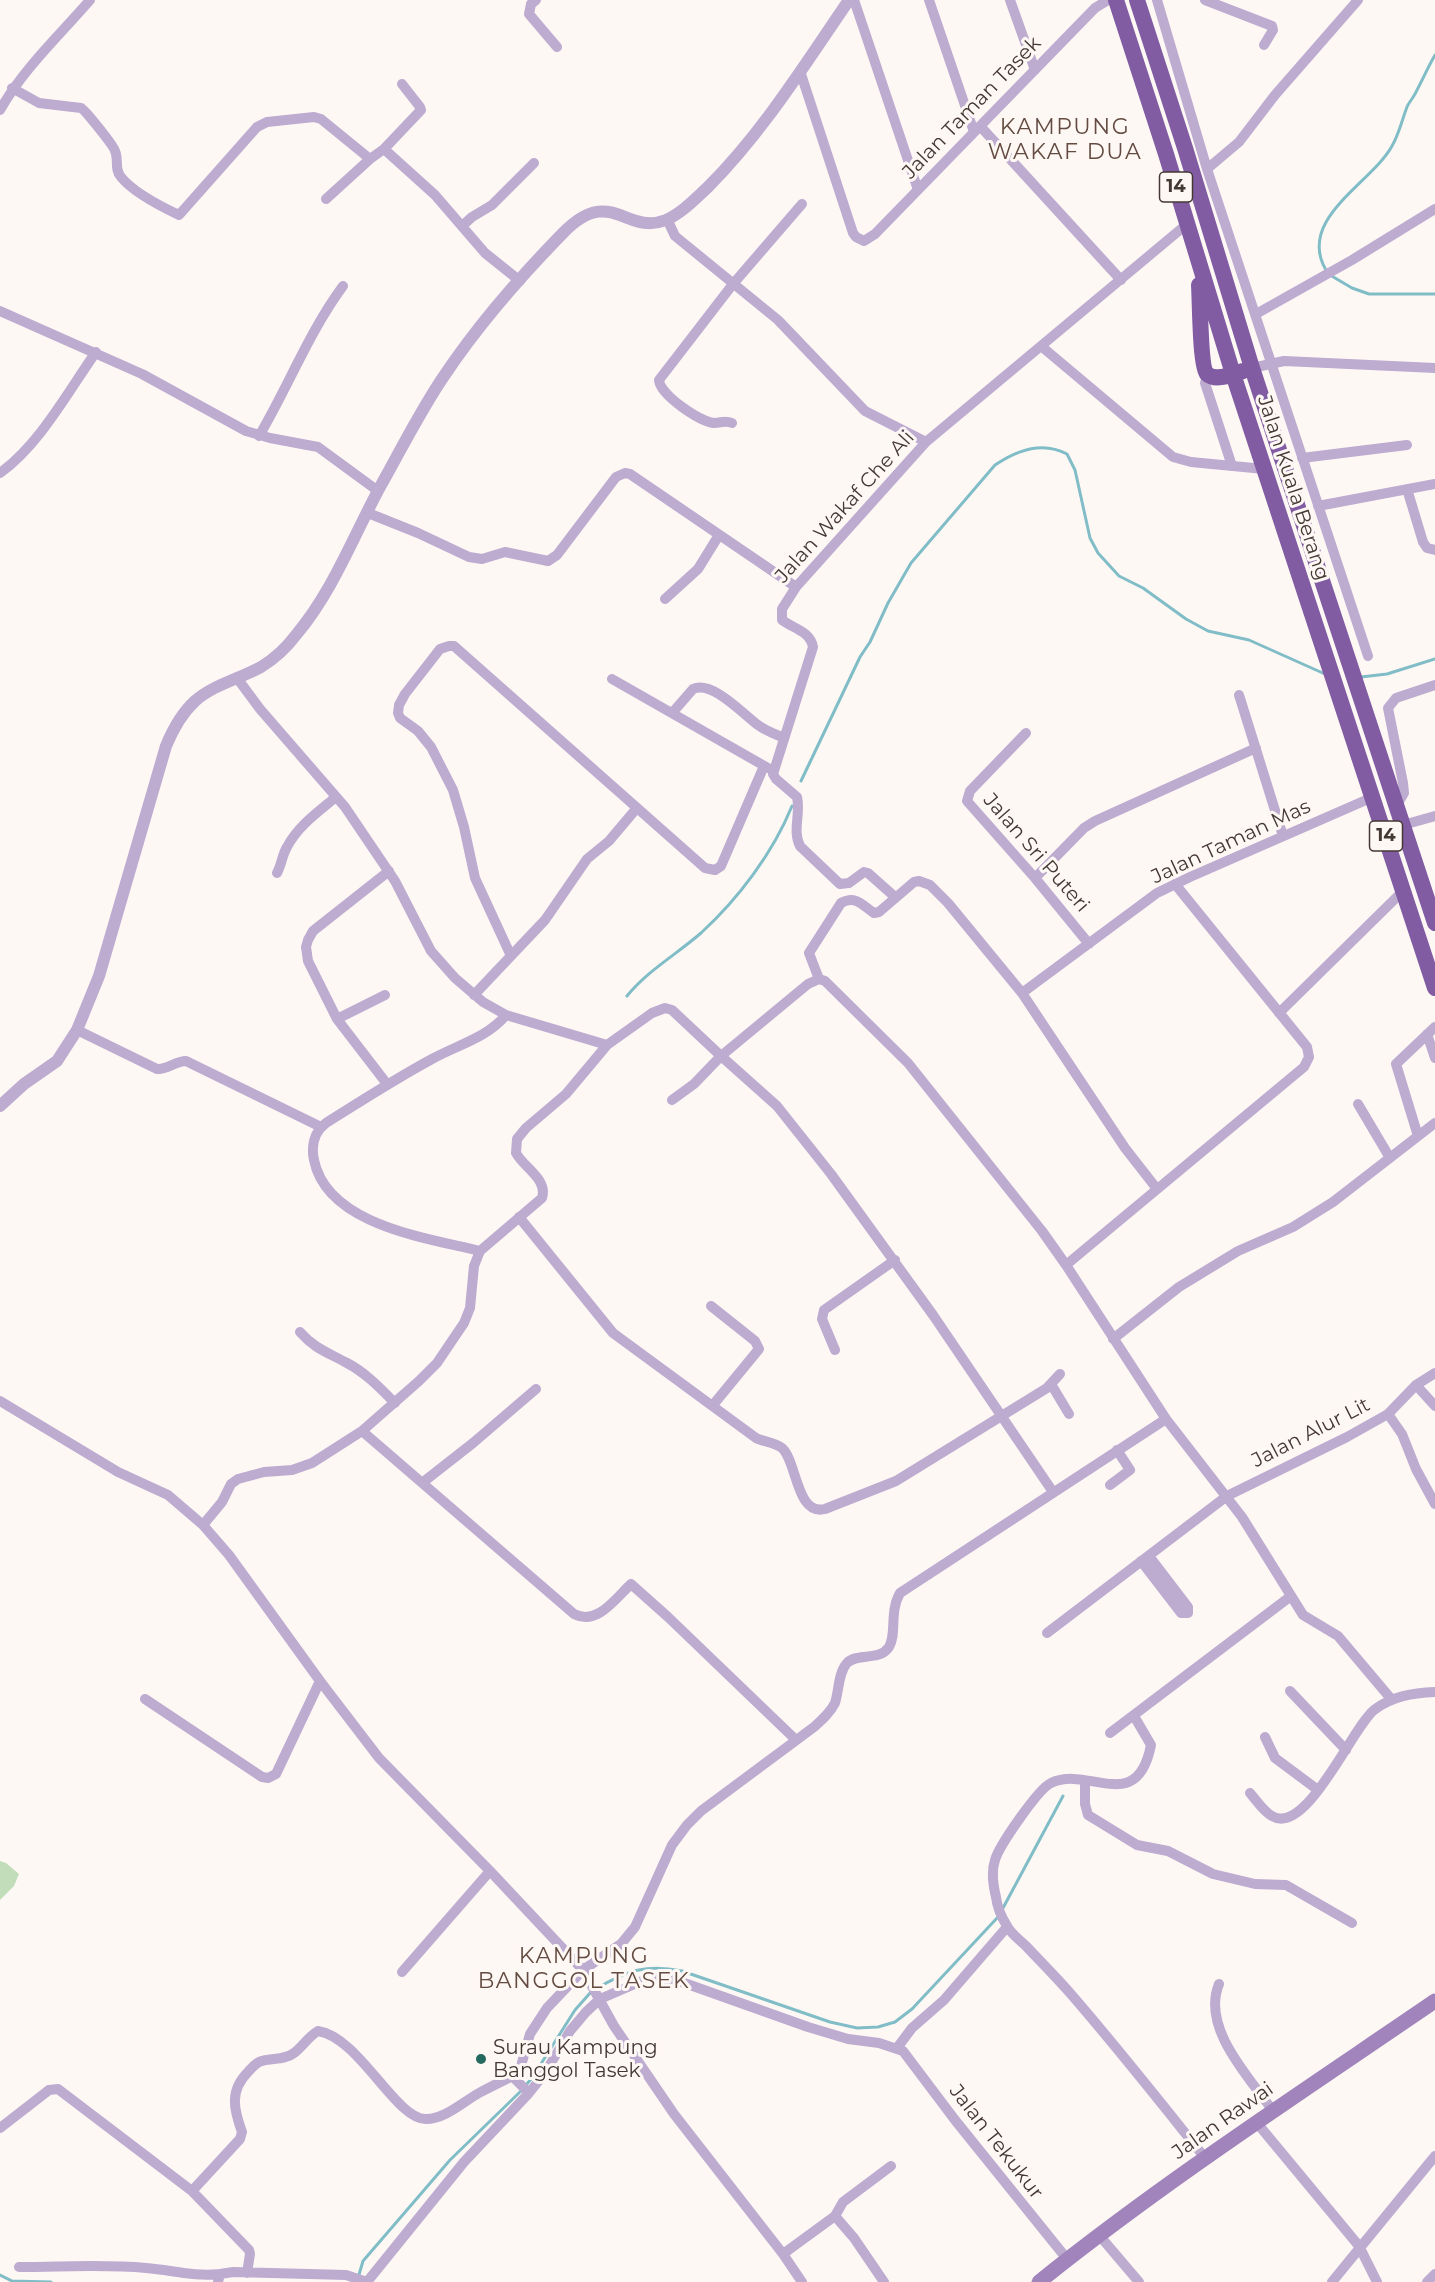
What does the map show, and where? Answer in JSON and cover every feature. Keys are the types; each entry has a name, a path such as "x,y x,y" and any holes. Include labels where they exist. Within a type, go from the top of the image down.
{"highway":[{"name":"Jalan Kuala Berang","path":"1116,0 1233,374 1435,988"},
{"name":"Jalan Kuala Berang","path":"1137,0 1252,368 1435,925"},
{"path":"1198,261 1205,372 1208,375 1220,377 1252,368"},
{"path":"1426,962 1423,944 1425,936 1435,925"}],"main road":[{"name":"Jalan Rawai","path":"1039,2282 1099,2235 1273,2111 1435,2001"}],"street":[{"path":"0,110 12,88 90,0"},
{"path":"536,0 531,4 529,14 557,47"},
{"path":"0,1106 24,1084 57,1061 77,1030 99,976 166,746 174,729 196,700 262,666 296,637 336,574 378,491 443,377 479,328 564,231 585,214 603,211 651,223 667,219 698,196 753,137 851,0"},
{"path":"851,0 918,190"},
{"path":"928,0 977,129 1120,280"},
{"path":"1010,0 1035,70"},
{"name":"Jalan Taman Tasek","path":"800,71 854,233 856,237 864,241 875,234 1035,70 1094,4 1108,0"},
{"path":"1157,0 1207,169 1368,656"},
{"path":"1205,0 1272,26 1273,30 1264,45"},
{"path":"1207,169 1239,142 1275,95 1358,0"},
{"path":"326,200 384,149 421,110 402,84"},
{"path":"12,88 39,103 86,110 95,125 114,147 116,167 120,176 160,206 179,215 257,127 267,122 314,117 321,119 370,159"},
{"path":"384,149 435,195 485,253 520,281"},
{"path":"462,226 471,217 492,205 534,164"},
{"path":"732,423 729,421 712,422 697,415 667,395 660,386 659,380 733,284 802,204"},
{"path":"1256,314 1352,260 1435,209"},
{"path":"667,219 675,236 777,320 865,411 926,442"},
{"name":"Jalan Wakaf Che Ali","path":"511,956 475,878 453,790 431,747 418,731 400,718 398,713 399,705 405,694 440,649 454,646 636,809 705,868 715,870 722,866 784,738 813,647 811,638 784,622 781,616 782,609 796,587 926,442 1187,224"},
{"path":"259,436 329,305 343,286"},
{"path":"0,310 142,374 246,431 259,436 318,447 378,491"},
{"path":"1041,346 1173,457 1191,462 1264,469"},
{"path":"0,473 19,459 96,352"},
{"path":"1252,368 1271,362 1284,361 1435,368"},
{"path":"1208,375 1205,383 1232,466"},
{"path":"1302,458 1407,445"},
{"path":"368,513 469,557 482,559 505,552 548,561 557,555 616,477 624,473 630,474 796,587"},
{"path":"1318,506 1435,484"},
{"path":"1407,489 1423,542 1427,548 1435,550"},
{"path":"665,599 698,569 719,535"},
{"path":"1332,610 1351,604"},
{"path":"237,678 260,709 336,797 389,871 431,951 455,978 474,995 506,1015 607,1045"},
{"path":"612,679 769,768 776,779 797,797 800,811 796,834 800,846 840,884 849,883 864,872 895,897"},
{"path":"1397,805 1404,793 1388,708 1396,698 1435,685"},
{"path":"673,712 693,689 704,687 728,700 763,729 784,738"},
{"path":"1239,695 1283,836"},
{"name":"Jalan Sri Puteri","path":"1026,733 970,790 967,801 1089,944"},
{"path":"1035,878 1084,828 1095,821 1256,748"},
{"path":"277,873 283,862 284,852 298,830 336,797"},
{"name":"Jalan Taman Mas","path":"1022,993 1157,893 1373,798"},
{"path":"474,995 545,920 587,859 609,841 636,809"},
{"path":"1403,825 1435,816"},
{"path":"387,1084 337,1019 308,961 308,940 313,931 389,871"},
{"path":"1157,1189 1125,1148 1022,993 948,903 930,885 919,881 914,882 879,912 874,913 858,900 848,899 842,903 809,953 819,979 832,988 908,1063 1001,1178 1066,1265 1166,1419 1227,1496 1291,1596 1308,1618 1338,1636 1392,1700"},
{"path":"1066,1265 1307,1062 1309,1052 1307,1047 1175,884"},
{"path":"1279,1013 1403,891"},
{"path":"672,1100 808,984 819,979"},
{"path":"337,1019 385,995"},
{"path":"204,1525 222,1502 231,1484 238,1479 264,1472 292,1470 312,1463 362,1431 437,1364 464,1323 470,1308 474,1266 480,1251 542,1198 544,1192 541,1182 516,1153 517,1139 526,1128 566,1094 607,1045 652,1013 665,1008 672,1010 777,1106 793,1124 895,1260 1053,1492"},
{"path":"480,1251 399,1231 369,1220 337,1198 324,1185 315,1169 312,1154 313,1140 321,1127 387,1084 443,1052 484,1035 506,1015"},
{"path":"77,1030 157,1069 166,1068 179,1061 186,1061 321,1127"},
{"path":"1431,1031 1435,1058"},
{"path":"1418,1136 1396,1064 1431,1031"},
{"path":"1358,1104 1390,1158"},
{"path":"1113,1339 1179,1287 1238,1251 1293,1227 1333,1202 1435,1123"},
{"path":"519,1217 613,1333 756,1438 781,1447 787,1455 807,1503 819,1511 887,1485 1003,1416 1051,1384 1060,1374"},
{"path":"835,1350 822,1319 824,1310 895,1260"},
{"path":"711,1306 755,1341 759,1349 713,1405"},
{"path":"300,1332 313,1346 366,1375 395,1403"},
{"name":"Jalan Alur Lit","path":"1047,1633 1227,1496 1347,1437 1388,1414 1416,1385 1435,1373"},
{"path":"1051,1384 1069,1414"},
{"path":"1416,1385 1435,1406"},
{"path":"422,1483 536,1389"},
{"path":"0,1401 118,1472 168,1495 204,1525 259,1595 320,1681 379,1758 490,1871 584,1972 614,2026 674,2114 783,2253 802,2282"},
{"path":"1388,1414 1402,1434 1416,1469 1435,1504"},
{"path":"192,2190 240,2139 242,2132 233,2100 243,2076 257,2063 281,2059 293,2054 309,2036 318,2031 329,2032 358,2057 409,2113 424,2120 441,2116 515,2078 521,2066 530,2034 547,2008 584,1972 621,1944 631,1932 672,1845 687,1825 814,1727 832,1709 844,1669 848,1663 853,1659 879,1655 888,1648 891,1640 894,1604 900,1593 1166,1419"},
{"path":"362,1431 580,1617 596,1616 631,1584 796,1740"},
{"path":"1110,1485 1130,1470 1118,1450"},
{"path":"1145,1558 1188,1607 1188,1613 1181,1613 1145,1558"},
{"path":"1110,1733 1291,1596"},
{"path":"146,1699 262,1777 268,1778 276,1774 320,1681"},
{"path":"1290,1691 1346,1750"},
{"path":"1250,1793 1272,1816 1286,1819 1301,1812 1346,1750 1365,1719 1376,1709 1407,1695 1435,1692"},
{"path":"1134,1716 1151,1745 1149,1757 1141,1770 1125,1783 1114,1785 1085,1781 1057,1782 1051,1783 1041,1791 1001,1846 993,1874 996,1899 1007,1927 1060,1982 1108,2037 1206,2159"},
{"path":"1265,1737 1275,1758 1318,1790"},
{"path":"1085,1781 1085,1804 1088,1815 1127,1840 1148,1848 1168,1851 1227,1879 1255,1884 1286,1885 1352,1923"},
{"path":"402,1971 490,1871"},
{"path":"19,2267 148,2268 219,2278 247,2273 346,2275 365,2281 464,2162 545,2073 570,2031 599,1997 645,1978 659,1976 808,2027 848,2039 897,2048 912,2028 944,2000 1007,1927"},
{"path":"1219,1984 1214,2002 1217,2027 1273,2111"},
{"name":"Jalan Tekukur","path":"897,2048 908,2057 955,2120 1067,2259"},
{"path":"515,2078 528,2092"},
{"path":"0,2128 49,2090 58,2089 192,2190 249,2250 247,2273"},
{"path":"1257,2123 1359,2246 1377,2282"},
{"path":"1332,2282 1359,2246 1435,2156"},
{"path":"783,2253 835,2216 843,2202 891,2166"},
{"path":"835,2216 854,2238 884,2282"},
{"path":"1099,2235 1139,2282"},
{"path":"1427,2282 1435,2274"}],"green space":[{"path":"0,1861 19,1874 14,1886 0,1900"}],"waterway":[{"path":"1326,270 1319,252 1321,234 1328,218 1382,160 1392,146 1408,105 1435,55"},
{"path":"1330,275 1352,288 1369,294 1435,294"},
{"path":"801,781 860,657 911,563 995,465 1012,455 1030,449 1049,448 1067,454 1075,470 1090,538 1098,553 1119,576 1143,588 1186,619 1208,631 1249,640 1325,674"},
{"path":"1361,677 1387,674 1435,659"},
{"path":"627,996 653,971 715,920 765,858 792,806"},
{"path":"1003,1908 1063,1796"},
{"path":"596,1989 637,1970 670,1969 682,1971 830,2022 857,2028 878,2027 895,2022 912,2009 998,1917"},
{"path":"526,2085 575,2010 591,1992"},
{"path":"358,2278 363,2261 450,2160 522,2090"},
{"path":"0,2275 12,2281 51,2282"}],"place":[{"name":"Surau Kampung Banggol Tasek","path":"481,2059"}],"district":[{"name":"KAMPUNG WAKAF DUA","path":"1065,140"},
{"name":"KAMPUNG BANGGOL TASEK","path":"584,1970"}]}
